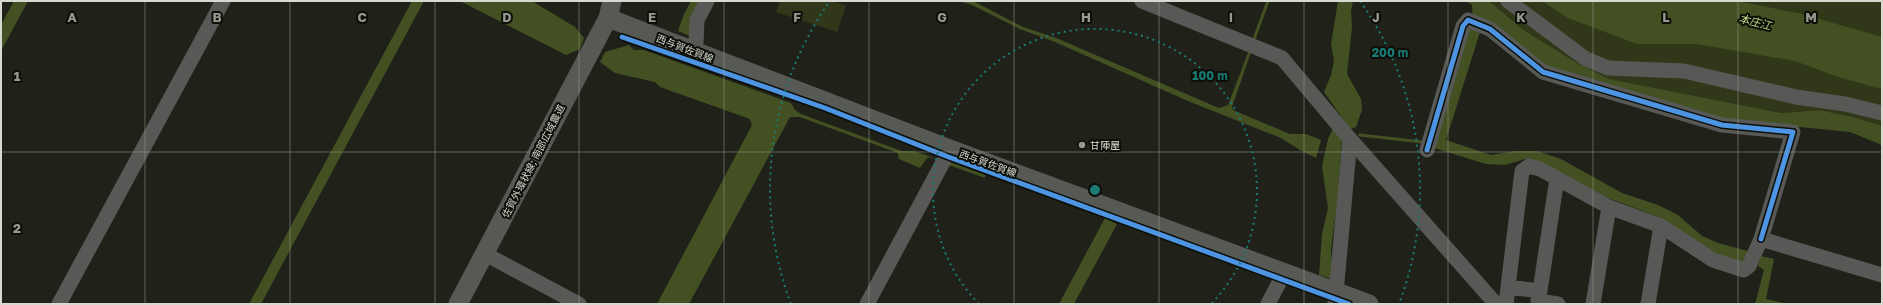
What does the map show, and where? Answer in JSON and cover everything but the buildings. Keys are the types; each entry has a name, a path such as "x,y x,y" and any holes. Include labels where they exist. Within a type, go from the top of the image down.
{"main road":[{"name":"西与賀佐賀線","path":"610,9 692,51 1284,273 1336,298 1369,304"},
{"name":"佐賀外環状線; 南部広域農道","path":"458,304 610,9"}],"street":[{"path":"59,304 223,1"},
{"path":"692,51 696,43 697,20 707,1"},
{"path":"1142,1 1282,58 1350,139 1496,304"},
{"path":"1508,1 1586,58 1608,68 1684,71 1796,97 1845,104 1882,113"},
{"path":"1427,150 1463,26 1468,20 1490,29 1543,72 1722,125 1793,132 1760,239 1749,266 1744,270 1713,260 1661,226 1609,206 1540,168 1529,166 1522,171 1506,304"},
{"path":"1336,298 1350,139"},
{"path":"867,304 950,149"},
{"path":"1557,178 1538,301 1558,304"},
{"path":"1593,304 1609,206"},
{"path":"1648,304 1661,226"},
{"path":"1760,239 1882,275"},
{"path":"485,254 579,304"},
{"path":"1268,304 1284,273"},
{"path":"1508,287 1540,291"}],"shaded area":[{"path":"780,1 833,1 846,6 837,32 776,12"},
{"path":"1489,1 1571,1 1709,30 1882,83 1882,126 1857,118 1820,110 1781,113 1609,79 1579,64 1525,31"},
{"path":"1736,1 1882,1 1882,54"}],"water":[{"path":"14,1 28,1 1,51 1,25"},
{"path":"412,1 424,1 261,304 249,304"},
{"path":"460,1 532,1 575,27 584,38 580,49 566,55"},
{"path":"691,1 704,1 690,36 678,31 684,14"},
{"path":"958,1 975,2 1023,27 1056,38 1219,108 1228,105 1249,50 1251,52 1232,107 1233,110 1290,134 1306,134 1321,140 1316,158 1281,138 1188,101 1055,42 1020,29 972,5"},
{"path":"1338,1 1353,1 1347,74 1361,99 1362,110 1356,127 1350,129 1324,92 1331,75 1334,61 1331,44"},
{"path":"1466,1 1489,1 1525,31 1579,64 1609,79 1781,113 1820,110 1857,118 1882,126 1882,145 1850,132 1723,119 1549,68 1473,18 1472,5"},
{"name":"本庄江","path":"1542,1 1736,1 1798,13 1882,37 1882,89 1838,77 1795,61 1697,44 1637,44 1568,18"},
{"path":"1467,26 1480,32 1446,140 1491,155 1515,151 1537,151 1561,159 1622,193 1658,205 1678,215 1702,236 1718,243 1748,251 1745,263 1719,257 1656,216 1608,198 1543,163 1525,159 1505,165 1486,164 1431,147"},
{"path":"629,45 634,50 644,50 791,103 795,110 801,114 798,117 790,117 689,304 657,304 752,125 750,119 660,87 655,82 615,73 600,62 605,52"},
{"path":"1333,128 1342,139 1337,204 1331,249 1332,279 1319,275 1322,234 1328,208 1322,166 1328,139"},
{"path":"897,151 914,151 937,159 928,157 920,168 899,159"},
{"path":"1105,218 1117,224 1074,304 1059,304"},
{"path":"1761,256 1774,259 1766,299 1788,304 1755,304 1764,270 1758,266"}],"waterway":[{"path":"1254,39 1268,1"},
{"path":"799,115 900,152"},
{"path":"1360,135 1422,142"},
{"path":"948,163 984,176"}],"cycle path":[{"path":"1427,150 1463,26 1468,20 1490,29 1543,72 1722,125 1793,132 1761,239"},
{"path":"622,37 825,108 946,156 1349,304"}],"place":[{"name":"甘陣屋","path":"1082,145"}]}
